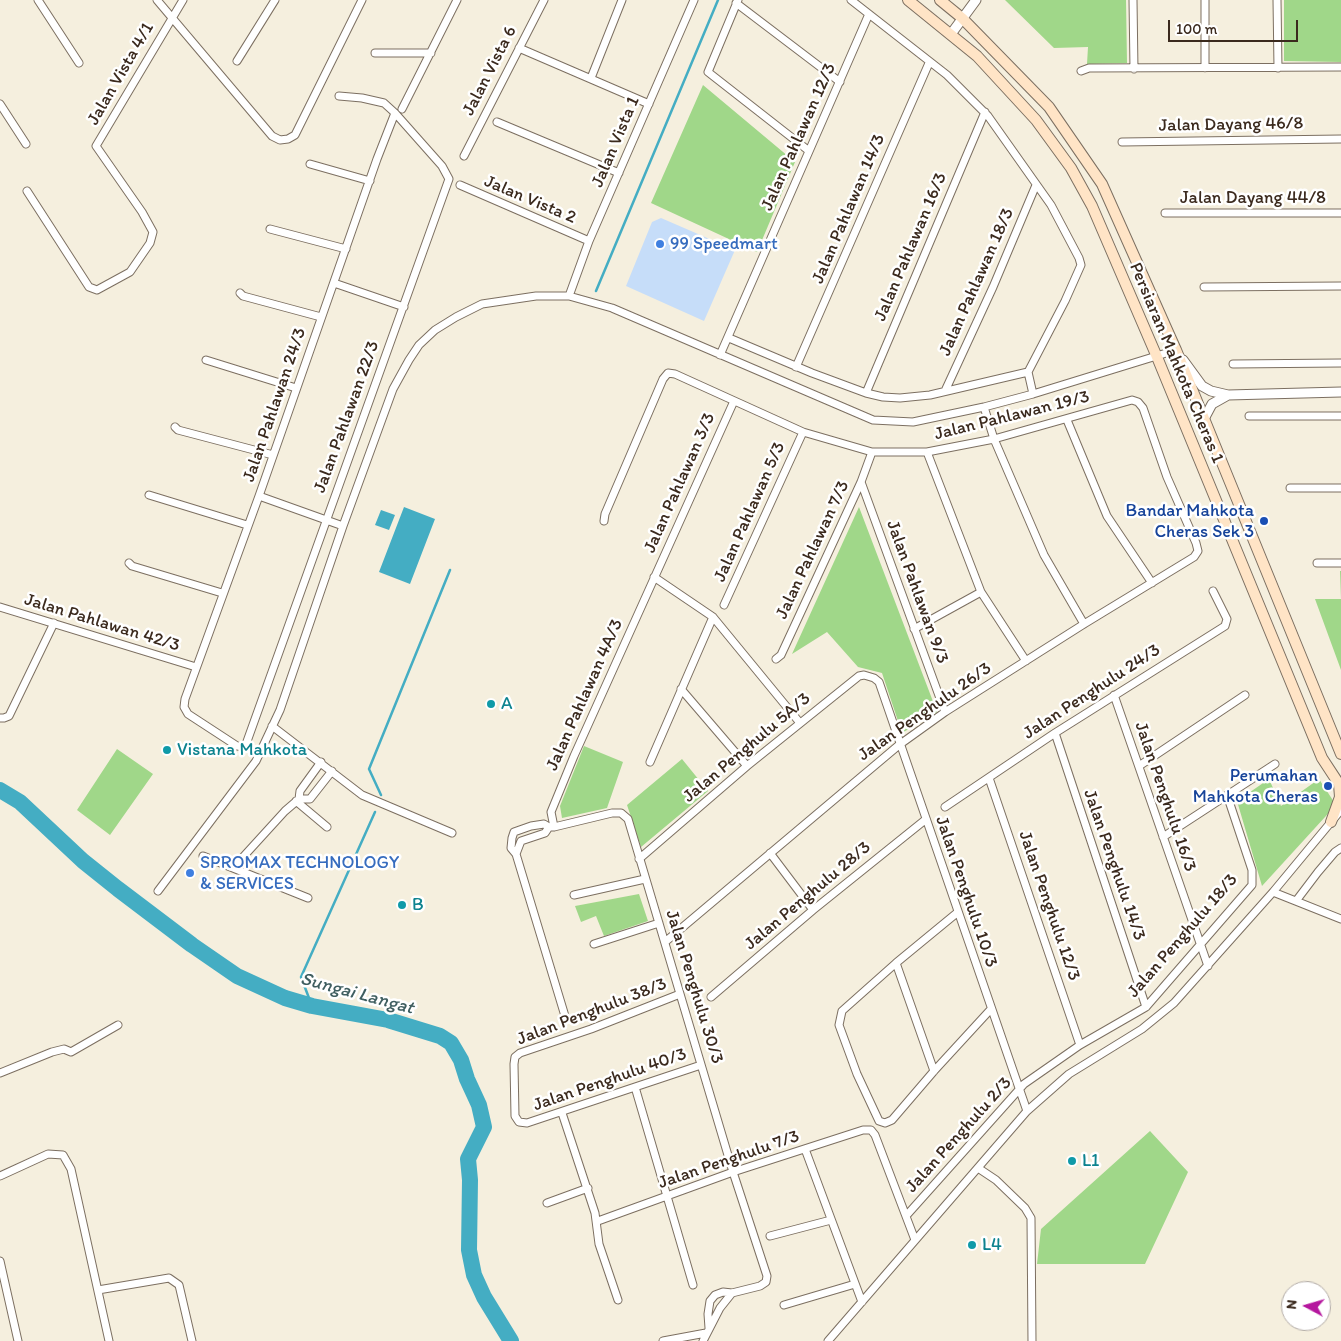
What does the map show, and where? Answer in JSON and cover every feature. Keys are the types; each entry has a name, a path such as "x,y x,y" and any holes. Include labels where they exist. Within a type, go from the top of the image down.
{"main road":[{"name":"Persiaran Mahkota Cheras 1","path":"908,0 977,56 1036,120 1071,168 1092,206 1157,356 1322,758 1340,785"},
{"name":"Persiaran Mahkota Cheras 1","path":"940,0 962,18 1049,108 1102,184 1176,350 1341,754"},
{"path":"1336,820 1340,785"}],"street":[{"path":"38,0 79,63"},
{"path":"157,0 272,136 276,139 284,140 295,135 362,0"},
{"name":"Jalan Vista 4/1","path":"27,191 89,287 97,290 130,272 150,243 153,232 142,212 96,146 183,0"},
{"path":"236,61 275,0"},
{"name":"Jalan Pahlawan 24/3","path":"184,707 185,699 222,592 370,181 398,111 458,0"},
{"name":"Jalan Vista 6","path":"464,156 544,0"},
{"path":"591,78 622,0"},
{"name":"Jalan Vista 1","path":"569,296 589,241 694,0"},
{"path":"851,0 929,63 947,75 985,112 1051,205 1079,258 1081,265 1028,372 1033,394"},
{"path":"951,34 976,0"},
{"path":"1133,0 1134,68"},
{"path":"1205,0 1205,68"},
{"path":"1277,0 1278,68"},
{"path":"809,152 708,72 737,1 840,82"},
{"name":"Jalan Pahlawan 12/3","path":"720,355 869,14"},
{"path":"519,48 649,104"},
{"path":"375,53 431,53"},
{"name":"Jalan Pahlawan 14/3","path":"796,367 929,63"},
{"path":"1082,72 1089,68 1341,67"},
{"path":"339,96 362,98 384,103 398,111"},
{"path":"0,104 26,144"},
{"name":"Jalan Pahlawan 22/3","path":"184,707 188,714 237,746 245,747 449,179 442,166 398,111"},
{"name":"Jalan Pahlawan 16/3","path":"866,393 985,112"},
{"path":"497,122 619,173"},
{"name":"Jalan Dayang 46/8","path":"1122,142 1341,139"},
{"path":"310,164 370,181"},
{"name":"Jalan Vista 2","path":"460,185 589,241"},
{"name":"Jalan Pahlawan 18/3","path":"945,391 993,287 1036,185"},
{"name":"Jalan Dayang 44/8","path":"1165,213 1341,213"},
{"path":"270,229 346,249"},
{"path":"334,283 404,307"},
{"path":"1204,286 1341,286"},
{"path":"240,293 243,296 321,318"},
{"path":"158,891 256,761 283,700 393,389 409,360 419,345 435,330 482,304 536,296 569,296 612,308 873,420 913,422 984,407 1176,350 1202,386 1211,392 1228,395 1341,392"},
{"path":"729,338 796,367 866,393 900,398 930,395 1028,372"},
{"path":"206,360 296,388"},
{"path":"1233,364 1341,363"},
{"name":"Jalan Pahlawan 19/3","path":"604,521 605,514 663,379 668,373 675,374 803,432 872,452 928,452 994,439 1067,420 1132,400 1138,402 1143,408 1167,477 1198,551"},
{"path":"1204,419 1212,404 1228,395"},
{"name":"Jalan Pahlawan 3/3","path":"654,577 734,402"},
{"path":"984,407 994,439 1044,555 1084,624"},
{"path":"1249,416 1341,416"},
{"path":"1067,420 1107,516 1152,584"},
{"path":"175,427 178,430 272,455"},
{"name":"Jalan Pahlawan 5/3","path":"724,605 803,432"},
{"name":"Jalan Pahlawan 7/3","path":"776,659 781,655 861,482 872,452"},
{"path":"928,452 981,592 1026,661"},
{"name":"Jalan Pahlawan 9/3","path":"861,482 945,712"},
{"path":"1290,488 1341,488"},
{"path":"149,495 247,525"},
{"path":"258,496 343,526"},
{"name":"Jalan Penghulu 26/3","path":"665,942 899,745 945,712 1194,557 1198,551"},
{"path":"129,563 132,566 222,592"},
{"path":"1317,563 1341,563"},
{"path":"654,577 713,617 800,723"},
{"name":"Jalan Pahlawan 4A/3","path":"552,827 551,812 654,577"},
{"name":"Jalan Penghulu 24/3","path":"945,807 1114,695 1226,626 1227,619 1213,591"},
{"path":"914,629 981,592"},
{"name":"Jalan Pahlawan 42/3","path":"0,607 196,667"},
{"path":"650,762 713,617"},
{"path":"2,718 9,716 54,623"},
{"name":"Jalan Penghulu 5A/3","path":"640,859 746,766 859,676 864,675 874,678 879,682"},
{"name":"Jalan Penghulu 10/3","path":"879,682 989,1012 1027,1111"},
{"path":"681,689 746,766"},
{"name":"Jalan Penghulu 16/3","path":"1114,695 1208,966"},
{"path":"1139,766 1245,695"},
{"path":"272,726 362,795 452,833"},
{"name":"Jalan Penghulu 14/3","path":"1054,734 1146,1007"},
{"path":"298,800 300,791 321,762"},
{"path":"1163,837 1275,764"},
{"path":"233,868 285,811 298,800 310,799 332,771"},
{"name":"Jalan Penghulu 12/3","path":"989,778 1080,1045"},
{"name":"Jalan Penghulu 18/3","path":"1036,1075 1080,1045 1146,1007 1252,885 1252,870 1227,795"},
{"path":"298,800 327,826"},
{"path":"828,1341 1027,1111 1069,1074 1142,1028 1174,1003 1336,820 1341,810"},
{"name":"Jalan Penghulu 30/3","path":"552,827 612,813 621,813 628,819 701,1065 767,1276 766,1282 760,1286 732,1293"},
{"name":"Jalan Penghulu 28/3","path":"711,997 813,910 925,820"},
{"path":"552,827 544,824 514,832 510,844 516,854 565,1016"},
{"path":"516,854 521,841 544,833 552,827"},
{"path":"1296,901 1324,865 1341,848"},
{"path":"770,853 813,910"},
{"path":"203,856 308,898"},
{"path":"574,895 645,879"},
{"path":"1273,892 1341,919"},
{"path":"956,914 896,963 842,1011 839,1025 857,1074 879,1121 885,1123 892,1120 989,1012"},
{"path":"594,944 659,923"},
{"path":"896,963 934,1071"},
{"name":"Jalan Penghulu 38/3","path":"527,1123 519,1122 515,1116 515,1057 520,1053 680,994"},
{"path":"0,1073 52,1052 64,1049 71,1052 118,1025"},
{"name":"Jalan Penghulu 40/3","path":"527,1123 562,1113 701,1065"},
{"name":"Jalan Penghulu 2/3","path":"906,1216 1019,1089 1036,1075"},
{"path":"635,1088 693,1285"},
{"path":"562,1113 598,1221 599,1244 618,1300"},
{"name":"Jalan Penghulu 7/3","path":"598,1221 734,1172 863,1130 871,1130 875,1135 906,1216"},
{"path":"805,1149 862,1302"},
{"path":"0,1176 48,1154 63,1156 70,1169 109,1341"},
{"path":"978,1168 996,1180 1025,1208 1031,1218 1032,1341"},
{"path":"547,1203 588,1188"},
{"path":"906,1216 915,1240"},
{"path":"770,1236 831,1220"},
{"path":"0,1261 18,1341"},
{"path":"98,1290 169,1278 179,1285 192,1341"},
{"path":"784,1305 855,1284"},
{"path":"708,1330 710,1301 715,1295 723,1292 732,1293"},
{"path":"703,1341 720,1308 732,1293"},
{"path":"663,1341 708,1330"}],"shaded area":[{"path":"661,218 735,250 704,321 626,286 652,222"}],"green space":[{"path":"1005,0 1126,0 1127,63 1087,64 1088,47 1054,48"},
{"path":"1284,0 1341,0 1341,62 1284,61"},
{"path":"703,85 795,162 757,252 651,203"},
{"path":"859,507 937,712 902,733 882,673 858,667 827,632 792,654"},
{"path":"1315,599 1341,599 1341,670"},
{"path":"584,746 623,762 607,808 562,818 560,806"},
{"path":"117,749 153,774 110,835 77,810"},
{"path":"682,759 708,791 641,847 627,805"},
{"path":"1269,779 1281,806 1319,779 1336,805 1262,886 1237,801"},
{"path":"639,894 648,921 604,936 596,916 581,922 575,906"},
{"path":"1150,1131 1188,1172 1145,1264 1037,1264 1041,1229"}],"water":[{"path":"404,507 435,519 410,584 379,572"},
{"path":"381,510 395,515 389,530 375,525"}],"waterway":[{"path":"596,291 718,0"},
{"path":"381,795 369,769 450,570"},
{"name":"Sungai Langat","path":"0,790 20,802 83,861 118,889 192,945 237,976 285,998 312,1006 388,1020 440,1036 451,1043 461,1060 479,1105 484,1127 468,1159 470,1180 469,1250 474,1275 484,1297 511,1341"},
{"path":"312,1006 301,977 375,812"}],"place":[{"name":"99 Speedmart","path":"660,244"},
{"name":"Bandar Mahkota Cheras Sek 3","path":"1264,521"},
{"name":"A","path":"491,704"},
{"name":"Vistana Mahkota","path":"167,750"},
{"name":"Perumahan Mahkota Cheras","path":"1328,786"},
{"name":"SPROMAX TECHNOLOGY & SERVICES","path":"190,873"},
{"name":"B","path":"402,905"},
{"name":"L1","path":"1072,1161"},
{"name":"L4","path":"972,1245"}]}
